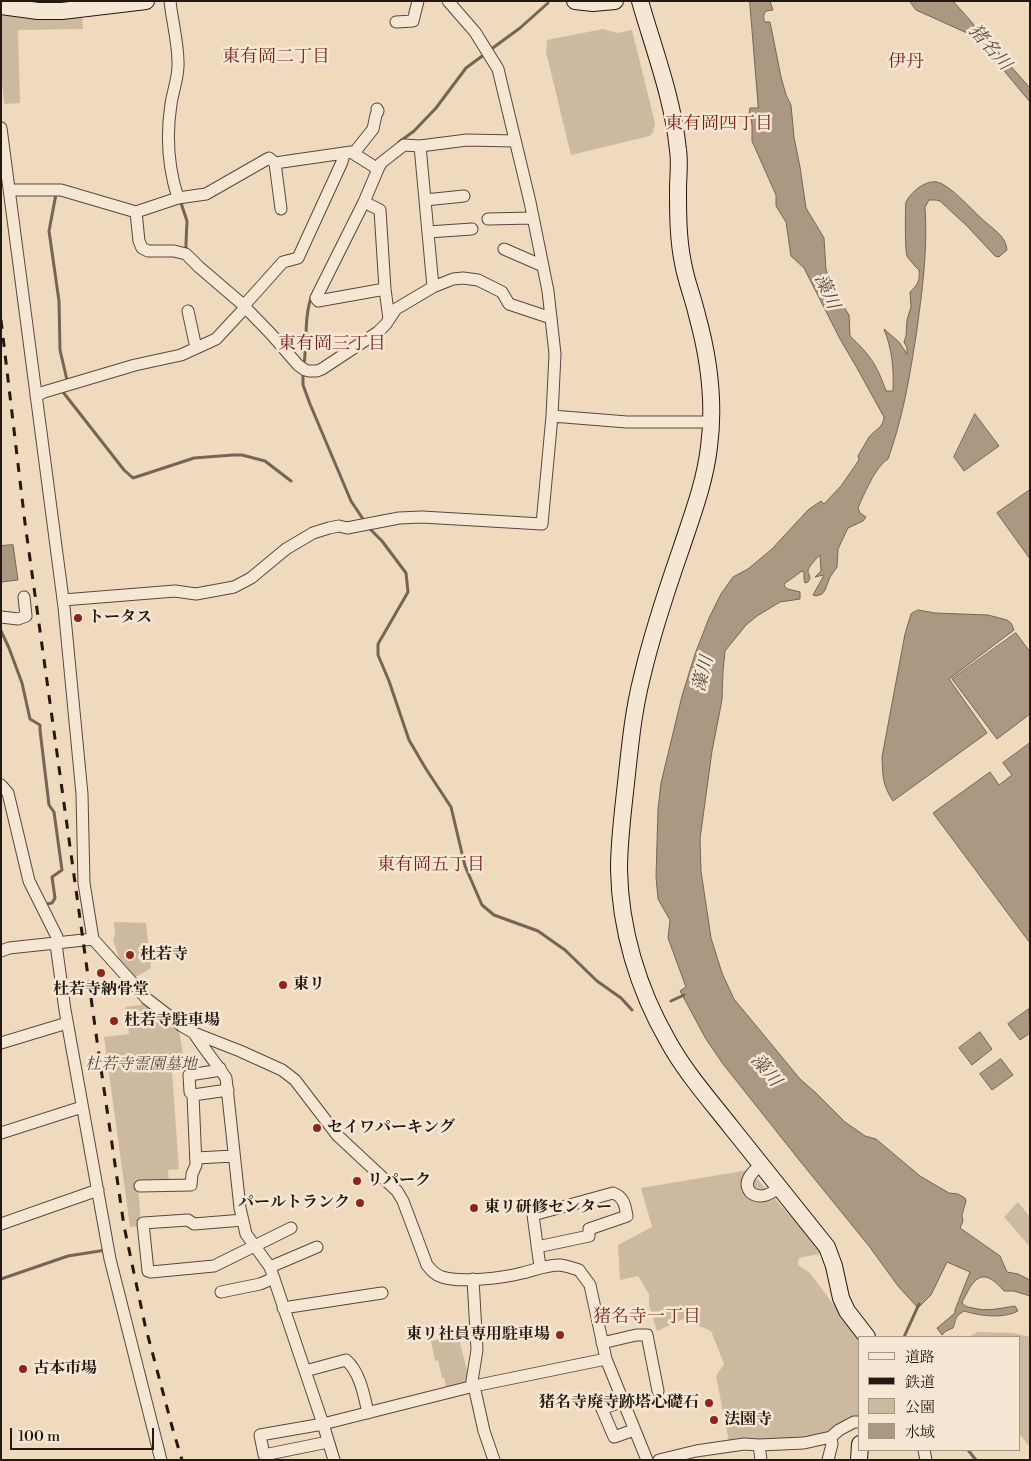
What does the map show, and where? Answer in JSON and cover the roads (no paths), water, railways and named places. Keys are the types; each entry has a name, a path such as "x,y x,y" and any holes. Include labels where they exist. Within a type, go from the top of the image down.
{"street":[{"path":"1,6 38,11 62,11 146,1"},
{"path":"170,1 178,73 171,104 168,137 172,179 178,198"},
{"path":"396,22 413,21 418,1"},
{"path":"63,600 175,591 196,594 234,587 251,578 286,549 313,533 339,526 347,528 399,518 422,517 542,524 552,416 555,354 548,291 498,69 475,32 448,1"},
{"path":"575,1 593,3 615,1"},
{"path":"640,1 663,79 679,152 678,215 680,242 683,266 709,366 711,422 704,477 657,619 641,679 631,732 620,838 621,903 638,977 668,1041 688,1074 827,1247 834,1266 841,1298 847,1311 866,1336"},
{"path":"36,396 95,376 181,354 216,338 283,262 298,258 342,162 372,129 377,109"},
{"path":"1,128 63,600 82,794 84,883 92,938 147,998 182,1026 194,1033 282,1070 295,1080 337,1135 397,1192 403,1201 427,1265 439,1277 452,1280 473,1279 517,1274 540,1267 560,1265 579,1270 590,1285 606,1359 647,1460"},
{"path":"385,289 318,301 316,298 364,202 381,163 404,145 420,146 467,140 488,142 515,141"},
{"path":"420,146 433,288"},
{"path":"10,190 62,190 136,212 178,198 206,194 268,158 275,163 349,153 378,169"},
{"path":"275,163 281,209"},
{"path":"425,200 464,196"},
{"path":"364,202 380,210 385,289 389,318"},
{"path":"136,212 139,241 142,248 148,251 184,253 244,306 303,369 313,371 322,369 378,332 396,309 453,279 478,280 502,292 509,304 551,318"},
{"path":"488,219 533,218"},
{"path":"428,232 472,229"},
{"path":"504,249 543,266"},
{"path":"188,311 196,348"},
{"path":"552,416 627,422 711,422"},
{"path":"1,617 18,619 26,616 24,596"},
{"path":"1,785 8,793 29,881 57,937 56,944 67,1023 110,1259 160,1460"},
{"path":"1,951 9,948 56,944 92,938"},
{"path":"1,1043 67,1023"},
{"path":"194,1033 226,1078 240,1208 246,1234 272,1272 334,1460"},
{"path":"140,1186 191,1185 196,1158 193,1095 190,1092 189,1075 215,1071 220,1068"},
{"path":"193,1095 228,1090"},
{"path":"1,1134 82,1107"},
{"path":"196,1158 234,1156"},
{"path":"761,1165 752,1172 747,1181 748,1188 752,1194 759,1197 780,1188"},
{"path":"1,1224 98,1190"},
{"path":"537,1247 589,1236 589,1229 626,1216 625,1202 620,1195 613,1193 533,1215 537,1247 540,1267"},
{"path":"244,1220 194,1224 188,1220 143,1223 148,1270 150,1272 214,1266 291,1228"},
{"path":"221,1292 260,1284 272,1272 317,1247"},
{"path":"473,1279 477,1350 472,1381 484,1431 494,1460"},
{"path":"283,1308 382,1293"},
{"path":"602,1343 636,1335 647,1335 658,1391"},
{"path":"328,1442 264,1455 260,1435 323,1424 474,1386 606,1359"},
{"path":"305,1371 346,1360 352,1366 364,1392 368,1412"},
{"path":"623,1401 602,1409 614,1437 634,1430"},
{"path":"660,1460 696,1451 744,1444 804,1444 831,1437 839,1430 854,1422 858,1422"},
{"path":"828,1460 832,1444 831,1437"},
{"path":"759,1445 761,1460"}],"water":[{"name":"藻川","path":"750,1 770,1 773,10 766,11 764,18 765,22 770,22 781,77 791,105 794,137 806,208 824,238 826,270 849,315 850,336 872,361 886,391 893,391 893,375 891,352 884,329 899,342 907,354 904,342 911,307 910,292 917,285 919,277 919,270 906,253 906,202 911,194 928,183 937,182 942,184 954,192 997,232 1004,240 1007,250 999,257 995,256 940,201 929,200 925,207 925,255 916,336 902,413 888,459 879,468 867,488 858,508 860,513 866,517 863,521 848,528 838,549 837,567 822,594 813,595 823,577 823,575 815,577 821,571 820,555 808,569 810,578 808,582 805,583 804,572 802,571 784,584 788,589 800,592 800,599 780,602 757,616 746,625 725,651 722,700 712,751 700,839 701,871 711,938 722,973 734,999 800,1079 845,1122 865,1136 876,1139 920,1176 949,1193 958,1194 965,1198 966,1201 962,1215 963,1221 960,1228 1000,1256 1007,1272 1018,1274 1030,1280 1030,1296 1014,1291 1004,1291 994,1281 986,1277 978,1279 969,1288 963,1304 968,1307 984,1310 1015,1306 1018,1311 1012,1314 991,1316 964,1311 957,1317 953,1328 942,1335 937,1328 955,1313 970,1272 947,1262 931,1295 918,1308 898,1286 869,1246 723,1064 706,1039 680,991 686,987 668,938 670,920 658,899 656,877 658,809 661,783 682,696 709,618 721,594 733,577 748,569 772,549 808,510 821,501 824,504 841,486 859,460 858,456 868,439 881,426 884,417 840,339 804,268 791,256 786,222 776,206 776,195 752,141 750,108 758,108"},
{"name":"猪名川","path":"910,1 953,1 1030,88 1030,102 976,37 916,10"},
{"path":"975,414 999,446 964,471 954,457"},
{"path":"1030,490 1030,559 997,513"},
{"path":"13,545 18,580 1,582 1,546"},
{"path":"918,610 935,613 988,615 1007,620 1011,623 1014,630 949,679 987,733 893,801 884,780 882,757 905,634 911,614"},
{"path":"1016,633 1030,652 1030,714 997,739 952,679"},
{"path":"1030,743 1030,943 933,813 990,772 999,785 1012,775 1003,763"},
{"path":"1029,1009 1030,1033 1020,1040 1008,1024"},
{"path":"980,1032 992,1049 972,1065 959,1048"},
{"path":"1001,1059 1013,1075 992,1090 980,1074"}],"waterway":[{"path":"490,50 520,28 548,3"},
{"path":"399,142 414,131 436,108 466,68 485,54"},
{"path":"56,194 49,231 59,301 60,350 67,380"},
{"path":"181,203 187,221 186,250"},
{"path":"304,365 307,320 312,295"},
{"path":"303,372 303,385 310,404 351,501 365,522"},
{"path":"63,392 124,470 133,478 194,458 242,455 265,461 291,481"},
{"path":"368,527 382,541 406,573 408,592 378,644 378,655 409,740 451,807 465,866 482,905 494,915 538,931 565,950 597,981 621,998 632,1010"},
{"path":"1,631 22,683 30,719 40,725 49,805 54,812 62,870 52,877 55,898 52,903 46,904"},
{"path":"671,1001 684,995"},
{"path":"1,1279 68,1256 106,1250"},
{"path":"904,1336 919,1304"},
{"path":"969,1451 976,1460"}],"railway":[{"path":"1,320 25,523 124,1226 145,1325 182,1460"}],"place":[{"name":"トータス","path":"78,618"},
{"name":"杜若寺","path":"130,955"},
{"name":"杜若寺納骨堂","path":"101,973"},
{"name":"東リ","path":"283,985"},
{"name":"杜若寺駐車場","path":"114,1021"},
{"name":"セイワパーキング","path":"317,1128"},
{"name":"リパーク","path":"357,1181"},
{"name":"パールトランク","path":"360,1203"},
{"name":"東リ研修センター","path":"474,1208"},
{"name":"東リ社員専用駐車場","path":"560,1335"},
{"name":"古本市場","path":"23,1369"},
{"name":"猪名寺廃寺跡塔心礎石","path":"709,1403"},
{"name":"法園寺","path":"714,1420"}],"district":[{"name":"東有岡二丁目","path":"276,58"},
{"name":"伊丹","path":"906,63"},
{"name":"東有岡四丁目","path":"719,125"},
{"name":"東有岡三丁目","path":"332,345"},
{"name":"東有岡五丁目","path":"431,866"},
{"name":"猪名寺一丁目","path":"647,1318"}],"park label":[{"name":"杜若寺霊園墓地","path":"141,1065"}]}
